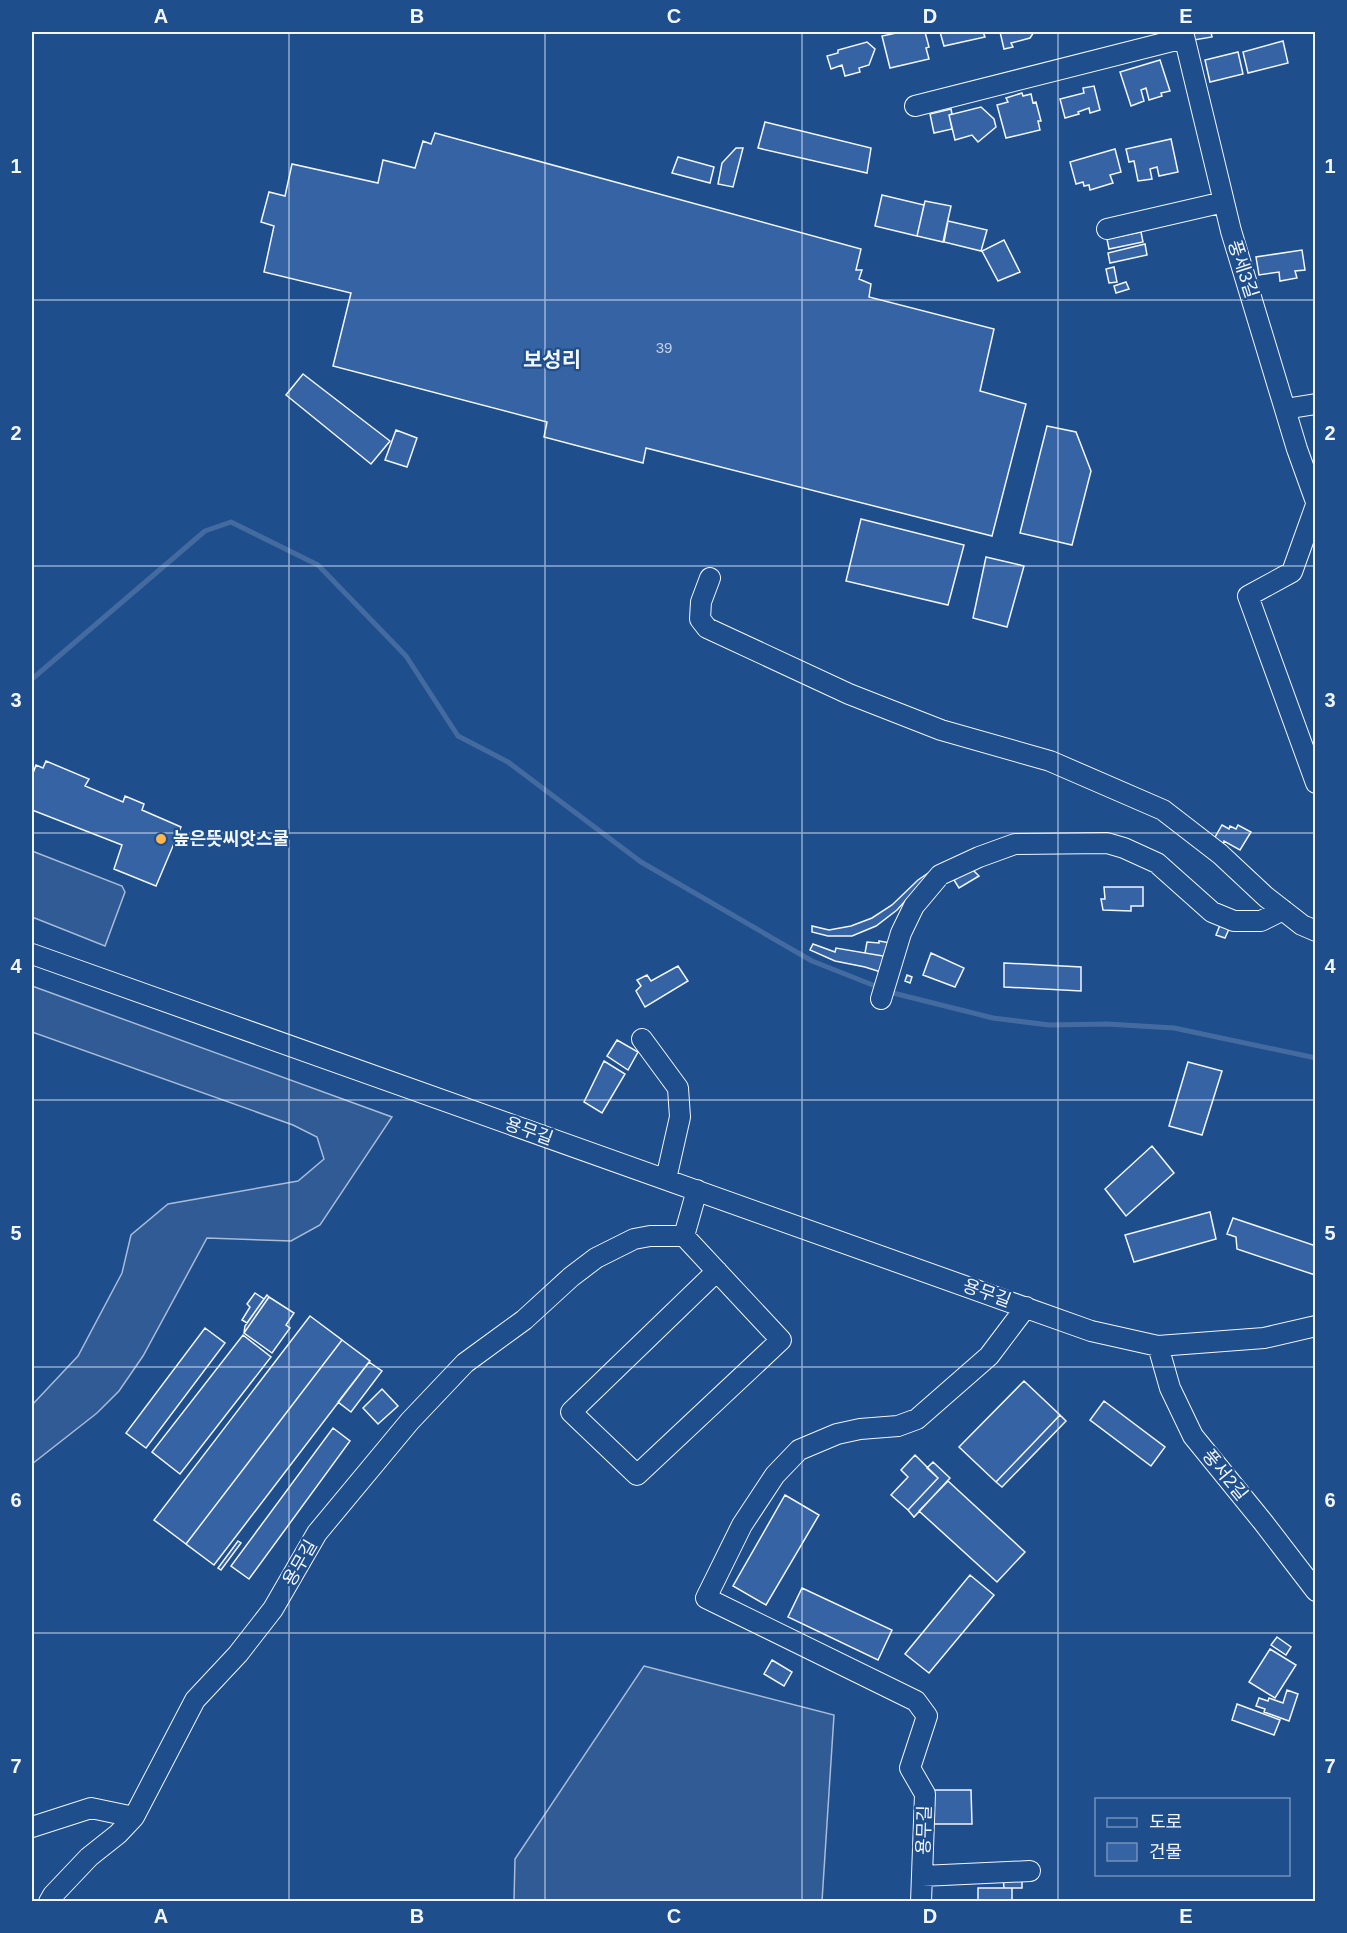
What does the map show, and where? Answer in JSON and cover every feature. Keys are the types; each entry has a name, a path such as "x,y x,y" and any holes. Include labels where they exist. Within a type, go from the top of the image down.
{"street":[{"path":"915,106 1183,35"},
{"name":"풍세3길","path":"1183,35 1224,202 1285,409 1316,504 1292,572 1248,596 1316,783"},
{"path":"1107,229 1224,202"},
{"path":"1285,409 1316,404"},
{"path":"710,578 701,602 700,619 707,628 849,694 941,730 1050,761 1163,810 1220,854 1283,910 1302,925 1316,931"},
{"path":"882,997 902,933 914,906 940,875 1015,844 1107,843 1157,863 1212,912 1234,921 1261,921 1283,910"},
{"name":"용무길","path":"32,954 1091,1331 1158,1346 1264,1338 1316,1326"},
{"path":"642,1039 678,1088 680,1117 666,1179"},
{"path":"697,1190 684,1236 717,1271 781,1340 637,1475 571,1412 717,1271"},
{"name":"용무길","path":"49,1902 52,1895 88,1857 118,1834 134,1817 195,1700 238,1654 273,1609 317,1533 426,1405 465,1363 524,1320 571,1277 596,1258 634,1239 650,1236 684,1236"},
{"name":"용무길","path":"921,1902 925,1794 910,1768 927,1716 916,1701 706,1598 742,1525 775,1475 799,1450 837,1434 860,1429 897,1426 917,1419 989,1356 1026,1307"},
{"name":"풍서2길","path":"1158,1346 1170,1388 1193,1436 1316,1591"},
{"path":"32,1827 91,1808 134,1817"},
{"path":"922,1876 1030,1871"}],"shaded area":[{"path":"32,851 122,886 125,892 105,946 32,917"},
{"path":"32,986 392,1117 320,1225 291,1241 207,1238 143,1356 119,1391 97,1413 32,1464 32,1405 78,1356 122,1273 131,1235 168,1204 298,1181 324,1159 317,1137 293,1125 32,1032"},
{"path":"644,1666 834,1715 822,1901 514,1901 515,1859"}],"building":[{"path":"901,32 925,32 929,59 890,68 882,36"},
{"path":"940,32 983,32 985,37 944,46"},
{"path":"1000,32 1034,32 1030,38 1011,43 1013,47 1004,49"},
{"path":"1193,32 1211,32 1212,37 1194,40"},
{"path":"1283,41 1288,63 1248,73 1243,52"},
{"path":"867,42 875,49 869,65 859,68 860,72 845,76 842,65 831,69 827,56 838,53 838,50"},
{"path":"1238,52 1243,74 1210,82 1205,60"},
{"path":"1160,60 1170,91 1149,100 1146,88 1141,90 1144,101 1131,106 1120,72"},
{"path":"1094,86 1100,110 1090,113 1089,108 1065,118 1060,99 1084,93 1083,88"},
{"path":"1022,93 1023,96 1031,94 1033,103 1036,102 1041,121 1038,121 1040,130 1006,138 997,105 1008,102 1006,98"},
{"path":"981,107 994,119 996,127 978,142 972,135 955,140 949,115"},
{"path":"951,109 952,114 949,115 952,129 934,133 930,114"},
{"path":"765,122 871,148 867,173 758,148"},
{"path":"435,133 861,249 856,270 862,270 859,279 871,284 869,297 994,329 980,391 1026,404 992,536 646,448 643,463 544,437 547,422 333,366 351,293 264,272 274,226 261,222 269,192 285,196 292,164 378,183 383,160 415,168 423,141 431,144"},
{"path":"1171,139 1178,172 1159,176 1157,167 1150,169 1152,179 1138,181 1134,161 1129,162 1126,149"},
{"path":"736,148 743,148 733,187 718,184 722,163"},
{"path":"1115,149 1121,172 1110,175 1113,183 1090,190 1089,185 1084,186 1083,182 1076,184 1070,162"},
{"path":"678,157 714,167 710,183 672,173"},
{"path":"882,195 924,205 917,236 875,226"},
{"path":"925,201 951,206 943,242 917,236"},
{"path":"948,221 987,230 981,251 944,242"},
{"path":"1141,232 1143,242 1109,249 1107,239"},
{"path":"1004,240 1020,272 998,281 982,251"},
{"path":"1145,244 1147,255 1110,263 1108,253"},
{"path":"1302,250 1305,270 1295,271 1297,278 1280,281 1279,272 1259,275 1256,257"},
{"path":"1114,267 1117,282 1109,283 1106,269"},
{"path":"1126,282 1129,289 1116,293 1114,286"},
{"path":"303,374 390,441 371,464 286,395"},
{"path":"1047,426 1076,432 1091,471 1072,545 1020,533"},
{"path":"396,430 417,438 407,467 385,460"},
{"path":"861,519 964,545 948,605 846,581"},
{"path":"986,557 1024,566 1007,627 973,618"},
{"path":"46,761 89,779 85,786 123,802 125,796 144,804 142,810 181,827 156,886 114,869 122,845 32,810 32,776 36,765 43,768"},
{"path":"1222,825 1229,829 1230,826 1236,829 1238,825 1251,832 1240,850 1224,841 1223,844 1214,839"},
{"path":"934,869 897,910 876,926 852,936 828,936 812,932 812,926 829,930 851,926 872,918 892,905 918,880"},
{"path":"972,869 979,876 959,888 954,880"},
{"path":"1104,887 1143,887 1143,906 1131,906 1131,911 1103,910 1101,899 1105,899"},
{"path":"1220,925 1229,929 1225,938 1216,935"},
{"path":"879,941 891,943 889,957 865,953 867,942 879,943"},
{"path":"813,944 835,952 836,948 889,957 884,973 835,961 810,950"},
{"path":"931,953 964,968 955,987 923,975"},
{"path":"1004,963 1081,967 1081,991 1004,987"},
{"path":"678,966 688,981 645,1007 636,991 641,986 637,980 647,975 651,981"},
{"path":"907,975 912,977 910,983 905,981"},
{"path":"617,1040 638,1052 628,1070 607,1056"},
{"path":"604,1061 625,1074 602,1113 584,1102"},
{"path":"1188,1062 1222,1071 1202,1135 1169,1126"},
{"path":"1152,1146 1174,1173 1126,1216 1105,1189"},
{"path":"1210,1212 1216,1239 1134,1262 1125,1235"},
{"path":"1233,1218 1316,1246 1315,1275 1237,1249 1236,1237 1227,1234"},
{"path":"255,1293 264,1299 247,1323 242,1320 250,1307 247,1304"},
{"path":"267,1295 269,1297 244,1333 245,1326"},
{"path":"269,1297 294,1313 286,1325 290,1328 272,1353 244,1333"},
{"path":"310,1316 342,1340 186,1544 154,1520"},
{"path":"205,1328 225,1343 146,1448 126,1433"},
{"path":"243,1335 271,1357 180,1474 152,1452"},
{"path":"342,1340 370,1361 214,1565 186,1544"},
{"path":"369,1362 382,1371 351,1412 338,1402"},
{"path":"1024,1381 1060,1415 996,1482 959,1447"},
{"path":"382,1389 398,1406 378,1424 363,1408"},
{"path":"1104,1401 1165,1447 1151,1466 1090,1420"},
{"path":"1060,1415 1066,1421 1002,1487 996,1482"},
{"path":"333,1428 350,1441 249,1579 231,1566"},
{"path":"915,1455 938,1478 908,1510 891,1495 908,1477 901,1470"},
{"path":"933,1462 950,1478 914,1517 908,1510 938,1478 927,1468"},
{"path":"948,1481 1025,1552 997,1582 919,1511"},
{"path":"785,1495 819,1515 766,1605 733,1586"},
{"path":"238,1541 241,1543 221,1570 218,1568"},
{"path":"970,1575 994,1595 929,1673 905,1654"},
{"path":"802,1588 892,1630 878,1660 788,1617"},
{"path":"1277,1637 1291,1647 1286,1655 1271,1645"},
{"path":"1270,1649 1296,1665 1275,1698 1249,1682"},
{"path":"772,1660 792,1672 784,1686 764,1674"},
{"path":"1287,1690 1298,1694 1289,1721 1264,1712 1265,1709 1256,1706 1259,1698 1268,1701 1269,1698 1283,1703"},
{"path":"1237,1704 1280,1720 1274,1735 1232,1720"},
{"path":"929,1790 971,1790 972,1824 934,1824"},
{"path":"1022,1876 1022,1888 1004,1888 1003,1877"},
{"path":"978,1888 1012,1888 1012,1902 978,1902"}],"waterway":[{"path":"32,679 205,531 231,522 318,565 406,656 458,736 508,762 641,862 812,961 893,993 993,1018 1049,1025 1107,1024 1174,1028 1316,1058"}],"place":[{"name":"높은뜻씨앗스쿨","path":"161,839"}],"district":[{"name":"보성리","path":"552,359"}]}
